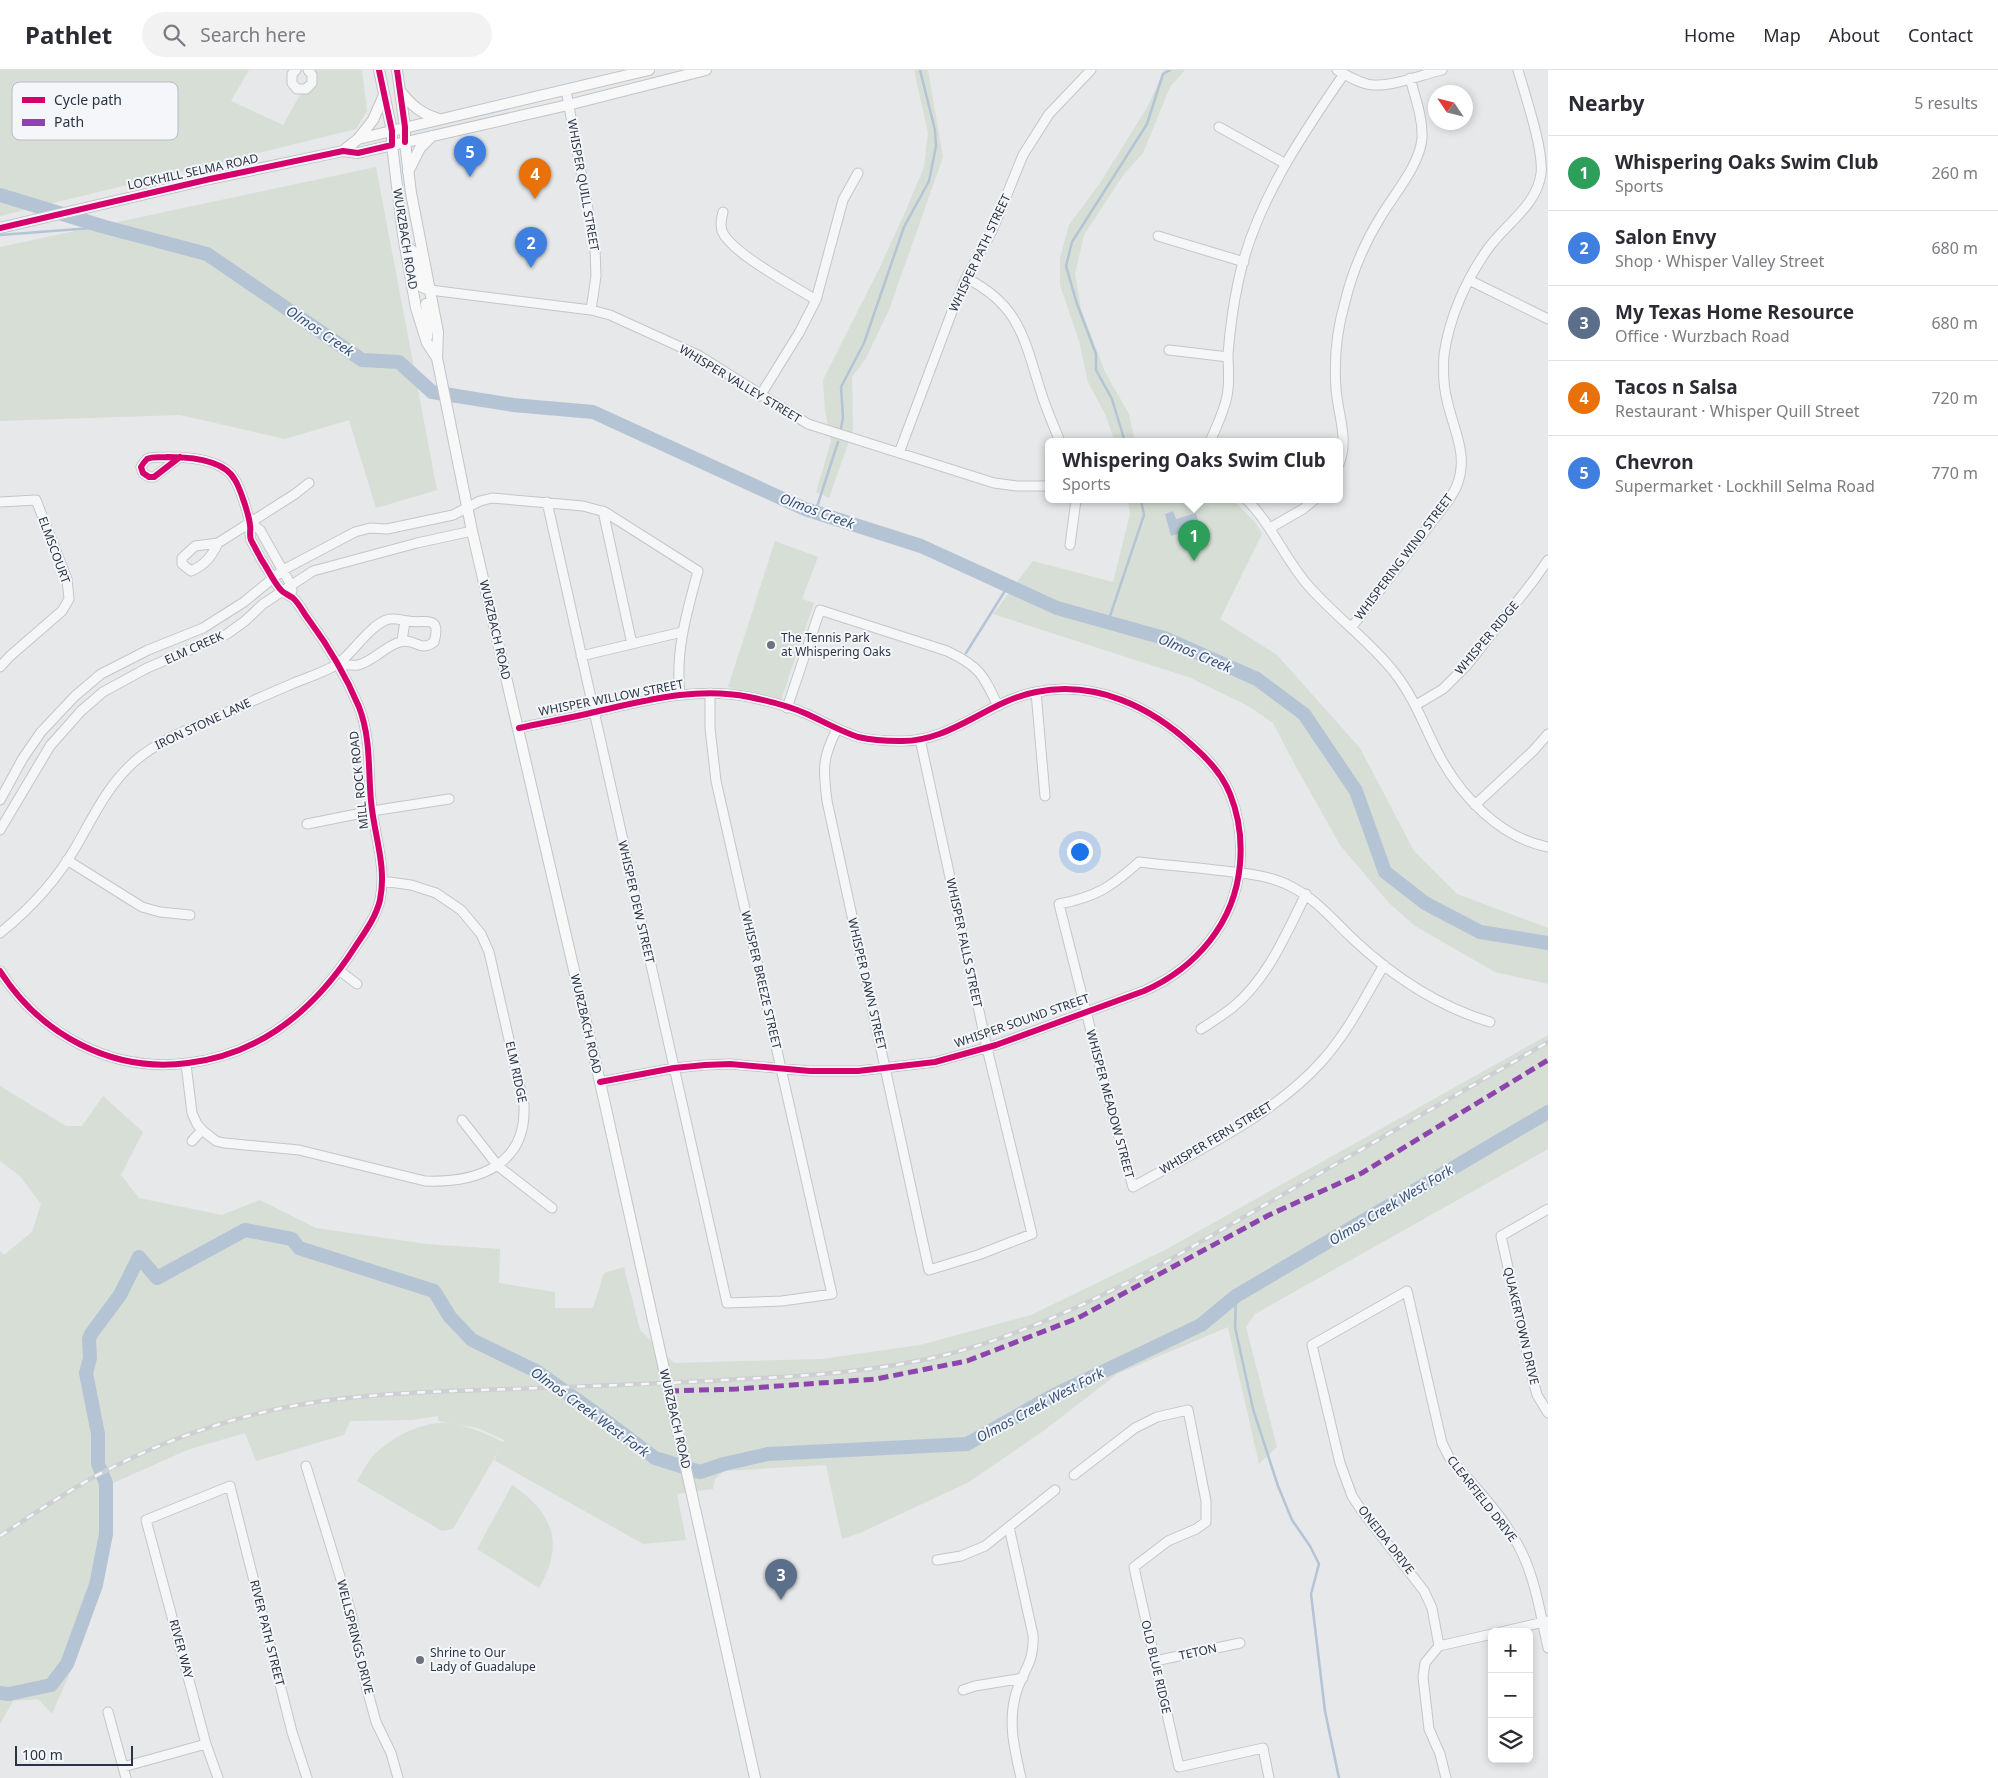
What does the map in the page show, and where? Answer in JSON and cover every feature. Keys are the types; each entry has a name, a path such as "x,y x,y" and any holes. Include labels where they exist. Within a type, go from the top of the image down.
{"main road":[{"name":"WURZBACH ROAD","path":"380,70 392,131 392,145 405,245 416,308 427,343 437,358"},
{"name":"WURZBACH ROAD","path":"397,70 405,127 408,172 419,239 438,332 437,358 467,508 600,1082 755,1778"},
{"name":"LOCKHILL SELMA ROAD","path":"343,151 358,139 649,70"},
{"name":"LOCKHILL SELMA ROAD","path":"0,228 343,151 358,153 568,105 706,70"},
{"path":"400,91 418,110 439,119"},
{"path":"358,139 373,120 385,94"},
{"path":"511,102 513,117"},
{"path":"408,172 420,148 433,135"},
{"path":"405,245 415,253 422,287 430,290 425,297 429,322 427,343"}],"street":[{"path":"290,71 292,82 297,89 306,89 312,83 312,75 308,70"},
{"name":"WHISPER PATH STREET","path":"899,454 966,278 992,231 1023,155 1035,134 1065,95 1091,70"},
{"path":"1211,438 1227,396 1228,357 1233,307 1244,262 1260,218 1286,164 1341,72 1362,83 1373,85 1388,84 1442,70"},
{"name":"WHISPERING WIND STREET","path":"1351,628 1448,501 1457,486 1462,461 1461,445 1446,399 1443,370 1454,314 1469,280 1487,249 1534,196 1544,160 1518,70"},
{"path":"636,73 640,87"},
{"path":"1343,446 1344,442 1336,390 1339,328 1352,278 1365,245 1415,162 1420,148 1420,121 1410,78"},
{"name":"WHISPER QUILL STREET","path":"566,90 596,248 596,276 591,310"},
{"path":"1219,126 1286,164"},
{"path":"760,396 799,333 816,300 843,200 858,173"},
{"path":"723,212 720,222 723,232 739,251 816,300"},
{"path":"1158,236 1244,262"},
{"path":"966,278 994,295 1008,310 1019,327 1041,394 1058,438"},
{"path":"1469,280 1548,319"},
{"name":"WHISPER VALLEY STREET","path":"430,290 591,310 610,315 698,355 760,396 808,424 994,483 1017,486 1045,486"},
{"path":"1169,350 1228,357"},
{"name":"MILL ROCK ROAD","path":"0,971 12,989 42,1020 70,1041 107,1057 127,1062 166,1065 186,1064 226,1055 271,1034 310,1005 340,971 372,921 380,901 382,859 372,811 370,759 364,724 359,708 329,648 294,599 282,592 250,538 250,522 234,477 226,469 199,460 180,457"},
{"path":"218,543 309,483"},
{"name":"ELM CREEK","path":"0,800 23,758 41,732 76,696 95,680 141,653 203,628 244,602 283,570 355,532 370,528 387,530 453,515 480,501 492,498 583,506 603,511 698,571 682,632"},
{"name":"ELMSCOURT","path":"0,502 36,500 67,579 69,599 62,611 16,650 0,667"},
{"name":"WHISPER DEW STREET","path":"546,502 726,1303 782,1301 832,1294"},
{"path":"1070,545 1076,503"},
{"path":"1249,503 1270,528 1304,581 1325,604 1371,646 1393,671 1416,705 1438,754 1475,805 1511,833 1530,843 1548,847"},
{"path":"1270,528 1310,503"},
{"path":"603,511 632,644"},
{"name":"MILL ROCK ROAD","path":"250,522 260,530 292,585 294,599"},
{"path":"424,522 428,540"},
{"name":"ELM CREEK","path":"0,830 50,746 81,711 103,692 125,679 227,634 245,621 263,604 313,571 428,540 472,531"},
{"path":"260,556 270,550"},
{"name":"WHISPER RIDGE","path":"1416,705 1443,689 1467,665 1548,560"},
{"path":"788,708 820,610 961,657 978,670 985,679 998,706"},
{"path":"388,619 405,621 427,620 434,623 436,627 434,642 424,647 402,641 390,646 370,660 357,665 338,664 378,625 388,619"},
{"path":"402,641 405,621"},
{"path":"581,656 682,632 678,662 680,694"},
{"name":"IRON STONE LANE","path":"0,933 33,902 67,860 109,788 121,774 146,752 175,735 338,664"},
{"name":"WHISPER WILLOW STREET","path":"519,728 680,694 710,693 748,696 804,713 861,738 904,742 947,731 1008,700 1036,692 1075,690 1106,694 1151,713 1182,736 1212,765 1230,794 1236,814 1240,836 1239,872"},
{"path":"1036,692 1045,796"},
{"name":"WHISPER BREEZE STREET","path":"710,693 711,737 716,781 832,1294"},
{"name":"WHISPER DAWN STREET","path":"837,729 830,744 824,766 827,802 929,1270"},
{"path":"1475,805 1533,751 1548,734"},
{"name":"WHISPER FALLS STREET","path":"920,739 987,1048 1032,1234 978,1255 929,1270"},
{"path":"307,824 372,811 449,799"},
{"path":"67,860 142,907 160,912 190,915"},
{"name":"WHISPER MEADOW STREET","path":"1133,1187 1085,1011 1059,904 1084,900 1102,891 1117,882 1140,862 1239,872"},
{"path":"1239,872 1276,880 1306,894 1325,909 1352,938 1384,966 1441,1004 1490,1022"},
{"name":"WHISPER SOUND STREET","path":"600,1082 674,1068 730,1064 781,1069 858,1072 935,1062 987,1048 1144,991 1160,984 1186,966 1198,956 1217,931 1231,903 1239,872"},
{"name":"ELM RIDGE","path":"202,1130 216,1141 224,1143 299,1150 426,1181 446,1181 472,1176 498,1166 511,1153 523,1130 524,1111 518,1075 486,943 469,917 454,904 436,893 411,885 382,881"},
{"path":"1201,1029 1234,1006 1264,973 1276,954 1306,894"},
{"name":"WHISPER FERN STREET","path":"1133,1187 1251,1119 1301,1083 1322,1061 1356,1016 1384,966"},
{"path":"340,971 357,984"},
{"path":"186,1064 192,1112 202,1130 192,1141"},
{"path":"462,1120 498,1166 552,1208"},
{"name":"QUAKERTOWN DRIVE","path":"1548,1209 1501,1236 1533,1380 1537,1395 1548,1413"},
{"name":"CLEARFIELD DRIVE","path":"1312,1346 1407,1291 1442,1444 1448,1456 1497,1514 1516,1540 1524,1556 1545,1621 1548,1648"},
{"name":"ONEIDA DRIVE","path":"1312,1346 1345,1480 1362,1511 1424,1591 1433,1613 1439,1646"},
{"name":"OLD BLUE RIDGE","path":"1074,1475 1135,1428 1157,1417 1188,1410 1206,1501 1206,1522 1196,1529 1168,1541 1134,1567 1179,1767 1263,1748 1269,1778"},
{"name":"WELLSPRINGS DRIVE","path":"306,1466 350,1609 376,1722 391,1753 398,1778"},
{"name":"RIVER PATH STREET","path":"146,1520 230,1486 292,1732 307,1778"},
{"path":"938,1560 974,1552 985,1546 1055,1490"},
{"name":"RIVER WAY","path":"146,1520 206,1744 218,1778"},
{"path":"1009,1527 1033,1635 1032,1658 1015,1695 1011,1717 1014,1745 1021,1778"},
{"path":"1517,1628 1545,1621"},
{"path":"1446,1778 1440,1754 1429,1729 1423,1676 1425,1663 1439,1646 1488,1635"},
{"name":"TETON","path":"1155,1661 1240,1643"},
{"path":"963,1690 975,1686 1023,1678"},
{"path":"108,1712 126,1778"},
{"path":"123,1767 206,1744"}],"shaded area":[{"path":"0,70 249,70 231,101 283,125 314,70 362,70 367,111 356,129 0,216"},
{"path":"914,70 928,70 943,157 889,310 865,360 852,377 853,430 829,498 816,492 831,441 825,410 823,380 880,267 924,167 928,133"},
{"path":"1164,70 1185,70 1170,87 1143,153 1124,174 1084,235 1075,274 1081,309 1105,372 1129,414 1134,438 1114,438 1105,414 1088,382 1079,341 1060,285 1060,258 1069,225 1100,183 1148,106"},
{"path":"376,167 437,490 376,508 349,420 285,439 180,415 0,421 0,247"},
{"path":"1128,503 1236,503 1255,522 1262,534 1220,619 1277,655 1360,748 1414,851 1457,894 1548,928 1548,984 1495,972 1415,926 1388,902 1340,845 1273,723 1250,707 1191,678 993,614 1033,561 1113,582 1130,514"},
{"name":"The Tennis Park at Whispering Oaks","path":"775,541 818,557 802,599 814,603 781,700 728,687"},
{"path":"1548,1035 1548,1149 1255,1314 1246,1327 1277,1447 1259,1464 1228,1327 1117,1374 1046,1429 969,1482 860,1533 842,1539 826,1465 724,1471 715,1479 713,1489 677,1494 686,1540 643,1544 494,1460 501,1447 453,1529 442,1531 357,1481 369,1461 384,1446 404,1433 427,1425 438,1423 455,1424 476,1430 503,1442 504,1440 478,1428 438,1421 438,1416 412,1420 350,1421 344,1435 256,1461 245,1433 187,1450 111,1484 108,1546 99,1590 86,1632 52,1714 38,1699 13,1701 0,1724 0,1251 4,1255 32,1232 41,1204 20,1176 0,1161 0,1086 66,1126 82,1126 103,1096 143,1132 121,1175 139,1198 222,1215 260,1200 316,1228 426,1244 500,1249 499,1283 555,1292 555,1308 593,1308 604,1273 624,1267 640,1330 674,1363 822,1359 920,1345 1031,1315 1165,1250"},
{"path":"512,1485 537,1506 551,1530 553,1543 552,1557 539,1588 477,1549"}],"water":[{"path":"1173,511 1176,519 1196,513 1200,527 1171,536 1165,514"}],"waterway":[{"path":"841,428 843,418 841,387 864,343 904,227 929,181 936,146 935,130 920,70"},
{"path":"1124,438 1112,399 1096,370 1096,354 1077,304 1066,266 1072,242 1147,124 1163,74 1170,70"},
{"name":"Olmos Creek","path":"0,195 105,227 207,254 362,360 399,362 432,392 513,405 593,412 805,509 921,546 1057,608 1164,638 1257,679 1304,714 1356,791 1385,872 1425,903 1480,932 1548,943"},
{"path":"0,235 105,227"},
{"path":"815,513 838,442"},
{"path":"1108,622 1144,515 1142,503"},
{"path":"966,653 1008,586"},
{"name":"Olmos Creek West Fork","path":"0,1693 9,1694 51,1685 67,1664 96,1585 106,1534 106,1483 98,1464 98,1434 86,1373 90,1358 89,1339 120,1295 139,1257 157,1278 245,1230 292,1239 299,1248 434,1291 450,1317 472,1340 536,1371 655,1458 700,1472 724,1464 768,1454 967,1444 1054,1395 1201,1325 1236,1296 1548,1112"},
{"path":"1236,1296 1235,1327 1253,1409 1278,1486 1292,1520 1310,1546 1319,1564 1311,1594 1325,1711 1339,1778"}],"railway":[{"path":"0,1536 80,1485 132,1458 174,1440 217,1425 291,1406 353,1397 767,1378 872,1369 949,1354 1001,1338 1101,1296 1150,1271 1548,1042"}],"marked path":[{"path":"669,1391 737,1389 876,1379 967,1361 1078,1318 1269,1215 1362,1173 1548,1060"}],"cycle path":[{"path":"0,228 210,179 343,151 358,153 392,145 392,131 379,70"},
{"path":"397,70 405,127 405,142"},
{"path":"0,971 17,994 36,1014 57,1031 81,1045 106,1055 132,1062 160,1065 188,1063 215,1058 240,1050 285,1025 323,990 340,969 366,930 378,906 382,887 382,875 371,801 366,730 354,695 337,662 316,630 296,601 278,586 261,559 250,538 249,521 242,495 230,473 215,463 196,459 186,458 176,457 147,459 141,467 143,473 149,477 154,477 180,457"},
{"path":"519,728 658,698 712,693 749,697 786,706 858,737 889,741 918,740 952,729 1018,697 1058,689 1080,690 1121,700 1159,719 1177,732 1204,756 1219,774 1227,787 1236,811 1241,846 1240,864 1237,885 1221,924 1210,941 1180,970 1144,991 996,1045 935,1062 858,1071 810,1071 730,1064 705,1065 674,1068 600,1082"}],"place":[{"name":"Chevron","path":"470,177"},
{"name":"Tacos n Salsa","path":"535,199"},
{"name":"Salon Envy","path":"531,268"},
{"name":"Whispering Oaks Swim Club","path":"1194,561"},
{"name":"The Tennis Park at Whispering Oaks","path":"771,645"},
{"name":"My Texas Home Resource","path":"781,1600"},
{"name":"Shrine to Our Lady of Guadalupe","path":"420,1660"}]}
